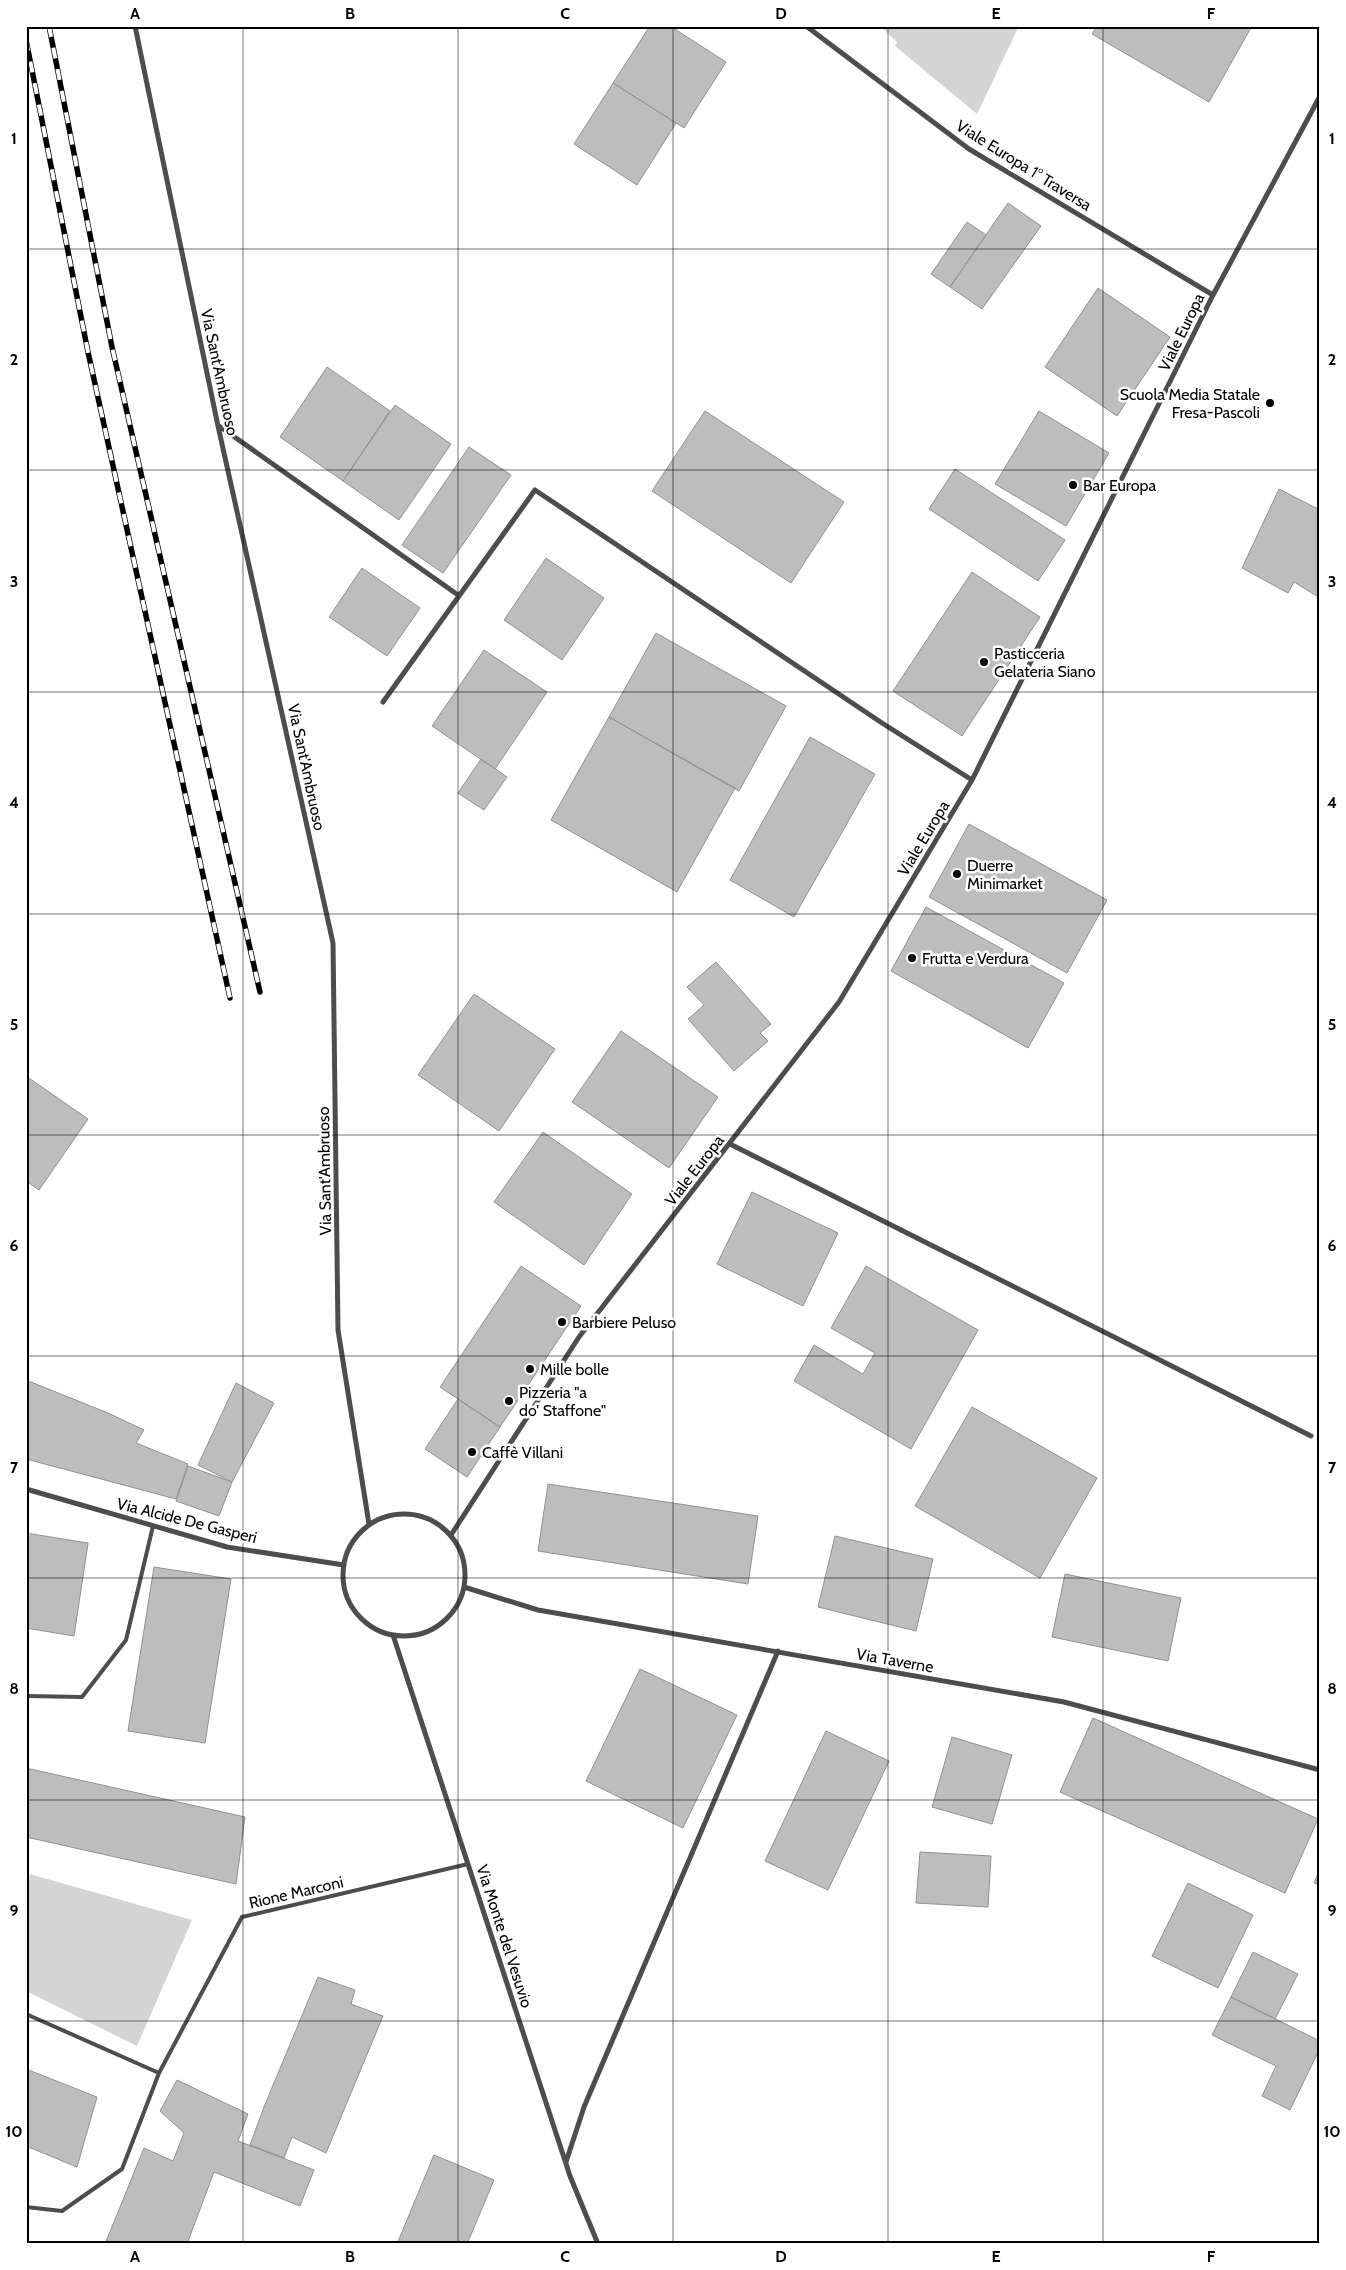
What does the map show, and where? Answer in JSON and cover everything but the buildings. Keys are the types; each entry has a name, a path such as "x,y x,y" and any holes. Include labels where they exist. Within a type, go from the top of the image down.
{"street":[{"name":"Via Sant'Ambruoso","path":"135,26 218,426 333,943 338,1330 369,1524"},
{"name":"Viale Europa 1° Traversa","path":"806,26 969,149 1213,295"},
{"name":"Viale Europa","path":"452,1535 579,1337 839,1002 972,780 1213,295 1320,96"},
{"path":"218,426 458,595"},
{"path":"383,702 535,490 882,723 972,780"},
{"path":"730,1144 1311,1436"},
{"name":"Via Alcide De Gasperi","path":"26,1489 227,1547 344,1565"},
{"path":"404,1513 426,1517 452,1535 465,1563 464,1587 456,1608 441,1624 421,1634 393,1635 372,1627 356,1612 346,1594 344,1565 351,1544 369,1524 384,1517 404,1513"},
{"name":"Via Taverne","path":"464,1587 538,1610 1064,1702 1320,1770"},
{"name":"Via Monte del Vesuvio","path":"393,1635 566,2163 598,2244"},
{"path":"566,2163 584,2106 778,1651"}],"lane":[{"path":"26,1696 82,1697 126,1640 154,1526"},
{"name":"Rione Marconi","path":"26,2207 62,2211 122,2169 159,2073 242,1917 468,1864"},
{"path":"26,2014 159,2073"}],"shaded area":[{"path":"880,26 1019,26 977,114 895,46 897,42"},
{"path":"26,1873 192,1920 137,2046 26,1991"}],"railway":[{"path":"49,26 112,347 260,992"},
{"path":"26,40 88,352 230,998"}],"place":[{"name":"Scuola Media Statale Fresa-Pascoli","path":"1270,403"},
{"name":"Bar Europa","path":"1073,485"},
{"name":"Pasticceria Gelateria Siano","path":"984,662"},
{"name":"Duerre Minimarket","path":"957,874"},
{"name":"Frutta e Verdura","path":"912,958"},
{"name":"Barbiere Peluso","path":"562,1322"},
{"name":"Mille bolle","path":"530,1369"},
{"name":"Pizzeria \"a do' Staffone\"","path":"509,1401"},
{"name":"Caffè Villani","path":"472,1452"}]}
